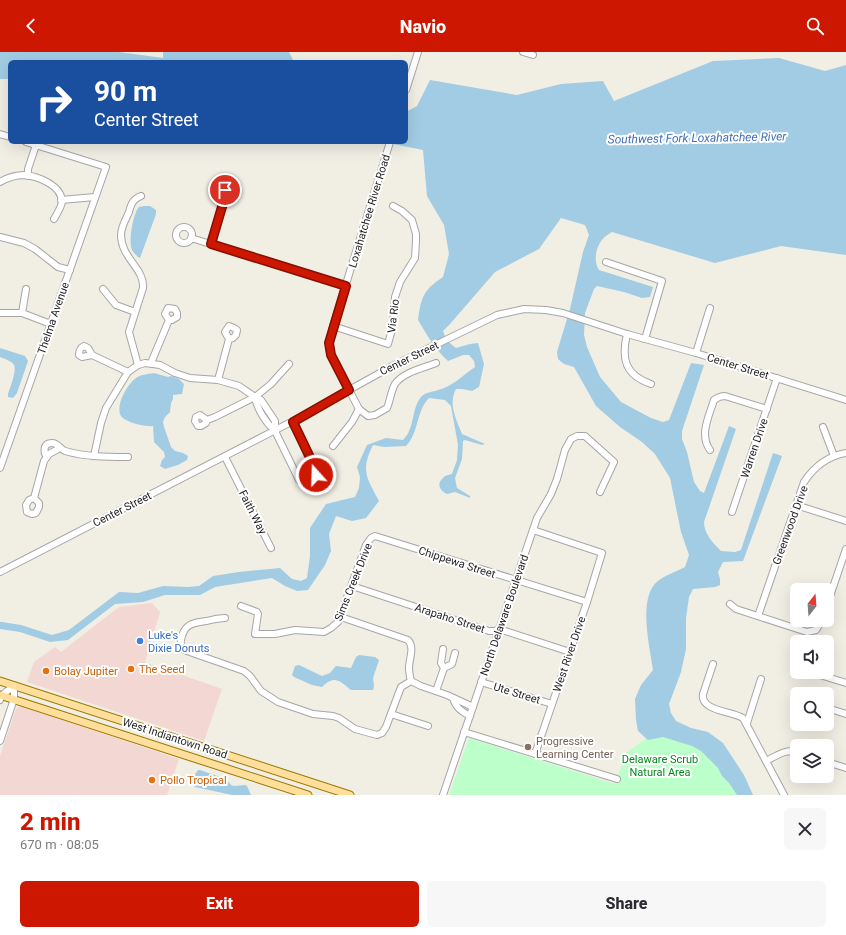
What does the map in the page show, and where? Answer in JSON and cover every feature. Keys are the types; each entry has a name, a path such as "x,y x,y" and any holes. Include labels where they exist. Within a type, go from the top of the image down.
{"main road":[{"name":"West Indiantown Road","path":"0,681 330,792 350,795"},
{"name":"West Indiantown Road","path":"1,697 14,699 308,795"}],"street":[{"path":"408,84 418,52"},
{"path":"523,52 533,55"},
{"path":"28,176 28,169 36,145 33,144"},
{"name":"Loxahatchee River Road","path":"360,409 331,355 329,343 389,144"},
{"name":"Thelma Avenue","path":"0,468 106,168 36,145"},
{"path":"0,182 6,178 14,176 28,176 51,185 57,190 62,203 54,219"},
{"path":"138,365 129,335 143,288 143,282 139,273 126,254 121,236 132,203 136,198 141,196"},
{"path":"61,200 95,197"},
{"path":"211,244 224,200"},
{"name":"Via Rio","path":"333,326 388,344 393,326 394,297 400,282 415,258 416,241 416,234 412,220 402,211 393,206"},
{"path":"0,236 24,243 35,249 58,267 70,270"},
{"path":"191,238 346,286"},
{"path":"606,262 662,281 645,339"},
{"path":"22,313 26,289"},
{"path":"103,289 116,305 135,312"},
{"path":"696,353 710,308"},
{"name":"Center Street","path":"0,572 293,422 396,364 497,315 524,309 546,310 567,315 627,334 696,353 776,382 846,400"},
{"path":"0,313 22,313 51,324"},
{"path":"151,363 168,320"},
{"path":"627,334 624,349 626,363 634,375 643,382 651,384"},
{"path":"218,380 229,339"},
{"path":"92,355 128,372"},
{"path":"94,456 102,417 106,408 128,372 138,365 151,363 160,365 175,373 190,378 218,380 239,386 261,400 275,421 275,431 300,480 304,483 310,482 315,478 317,472 293,422"},
{"path":"333,446 352,422 360,409 368,416 375,415 387,408 395,385 400,379 414,371 436,363"},
{"path":"207,420 255,397 271,384 289,364"},
{"name":"Warren Drive","path":"732,512 776,382"},
{"path":"710,450 706,444 705,433 714,400 716,398 719,396 725,396 767,409"},
{"path":"823,427 834,456"},
{"name":"North Delaware Boulevard","path":"443,795 537,518 557,479 565,450 571,439 577,436 585,436 614,462 600,492"},
{"path":"47,457 44,451 46,445 55,443 65,451 94,456 128,458"},
{"path":"34,498 43,464 47,457 60,448"},
{"name":"Greenwood Drive","path":"758,616 801,489 808,476 819,465 834,456 846,453"},
{"name":"Faith Way","path":"224,457 271,548"},
{"path":"796,505 846,521"},
{"name":"West River Drive","path":"533,530 602,553 587,602 535,754"},
{"name":"Chippewa Street","path":"373,537 379,537 587,602"},
{"name":"Sims Creek Drive","path":"241,606 257,612 258,614 255,634 270,634 294,630 324,632 335,625 341,617 366,545 373,537"},
{"path":"834,584 846,549"},
{"name":"Arapaho Street","path":"352,586 489,631 499,629 570,652"},
{"path":"730,604 736,609 790,626"},
{"path":"341,617 408,640 411,643 412,648 409,668 411,681"},
{"path":"225,618 190,624 186,627 182,636 180,642 181,647 184,650 244,671 250,676 261,691 278,702 313,714 339,718 355,729 377,735 382,733 386,727 401,687 411,681"},
{"path":"794,627 810,632 813,632 819,627"},
{"path":"443,649 441,663 444,668"},
{"path":"436,691 444,668 452,664 455,653"},
{"path":"713,664 702,697 704,703 709,707 740,716 747,723 784,795"},
{"path":"833,679 846,683"},
{"path":"747,723 762,680"},
{"path":"411,681 473,707"},
{"name":"Ute Street","path":"481,682 552,704"},
{"path":"1,697 14,686"},
{"path":"0,741 14,699 14,686"},
{"path":"453,698 455,705 460,711 470,716"},
{"path":"834,710 846,714"},
{"path":"391,714 428,726"},
{"path":"464,732 617,780"},
{"path":"766,761 784,752 790,751"},
{"path":"834,764 846,768"}],"shaded area":[{"path":"152,603 160,612 145,662 222,689 204,741 27,682 34,662 55,647 61,652 119,607"},
{"path":"20,706 179,759 167,795 0,795 0,756 16,709"}],"green space":[{"name":"Delaware Scrub Natural Area","path":"651,735 674,737 701,746 742,795 449,795 469,738 615,784 626,753"}],"water":[{"path":"0,52 119,52 163,58 163,52 289,52 293,60 8,60 8,79 0,79"},
{"name":"Southwest Fork Loxahatchee River","path":"779,58 825,71 846,65 846,255 781,246 715,263 612,232 603,239 597,250 596,262 599,270 653,287 650,297 642,298 597,286 594,289 585,313 584,335 587,347 600,377 621,402 651,418 663,422 669,420 691,363 704,365 682,431 682,439 687,452 694,482 700,491 704,493 729,426 736,429 704,522 707,534 721,551 735,552 741,550 773,453 782,456 743,561 723,562 718,572 720,585 715,587 693,589 689,597 686,618 686,649 681,672 669,704 671,713 676,721 691,728 708,732 723,743 744,775 753,795 737,795 722,776 718,768 701,751 692,746 663,737 648,740 638,731 635,699 641,685 653,670 646,623 648,599 652,589 658,581 685,567 689,555 681,532 670,478 655,454 596,406 574,367 564,364 558,359 557,352 570,309 583,252 589,235 585,225 561,218 539,249 495,272 443,331 447,341 456,348 478,343 484,364 479,387 472,391 456,389 453,400 454,412 462,434 485,444 482,445 465,440 463,441 462,459 455,478 457,488 470,496 470,498 455,492 447,494 442,491 439,485 444,477 452,474 457,460 458,445 451,406 445,400 429,398 422,409 413,435 406,446 384,447 373,445 369,454 366,468 368,480 379,501 366,518 352,521 336,516 329,534 331,551 325,565 308,590 297,591 272,578 215,587 200,595 165,595 143,602 115,604 68,640 50,642 20,632 0,629 0,622 2,622 21,625 52,635 69,630 119,592 138,593 163,586 199,586 213,576 280,568 292,579 301,581 307,578 310,556 310,528 326,504 355,497 359,488 360,477 357,467 367,445 386,438 403,440 407,435 416,407 421,397 427,393 448,386 475,367 474,361 469,355 463,355 448,361 435,347 418,320 420,306 424,295 431,286 443,277 449,254 444,225 427,196 423,150 393,144 408,144 408,111 417,106 430,80 517,95 561,84 603,81 614,101 713,61"},
{"path":"150,206 156,210 156,214 140,258 132,250 131,234 133,221 137,210 139,207"},
{"path":"0,348 25,356 28,361 17,393 13,398 8,397 8,394 15,367 12,362 0,357"},
{"path":"154,373 168,377 171,376 179,379 184,384 182,394 173,395 170,412 165,417 163,422 171,447 175,451 188,456 187,460 178,465 165,469 160,466 165,457 164,452 154,442 153,426 145,426 129,422 122,417 119,409 121,399 126,389 133,381 140,376"},
{"path":"359,655 375,657 379,660 373,678 373,690 351,690 340,681 336,680 326,683 322,687 312,685 292,675 295,666 299,665 322,676 330,673 336,666 351,668 356,657"},
{"path":"198,770 226,779 231,785 234,786 245,785 247,786 251,795 232,795 195,787 193,785 193,777"}],"place":[{"name":"Luke's Dixie Donuts","path":"140,641"},
{"name":"The Seed","path":"131,669"},
{"name":"Bolay Jupiter","path":"46,671"},
{"name":"Progressive Learning Center","path":"528,747"},
{"name":"Pollo Tropical","path":"152,780"}],"route":[{"path":"225,190 227,193 226,198 224,200 211,244 346,286 329,343 331,355 349,390 293,422 317,472 316,475"}]}
